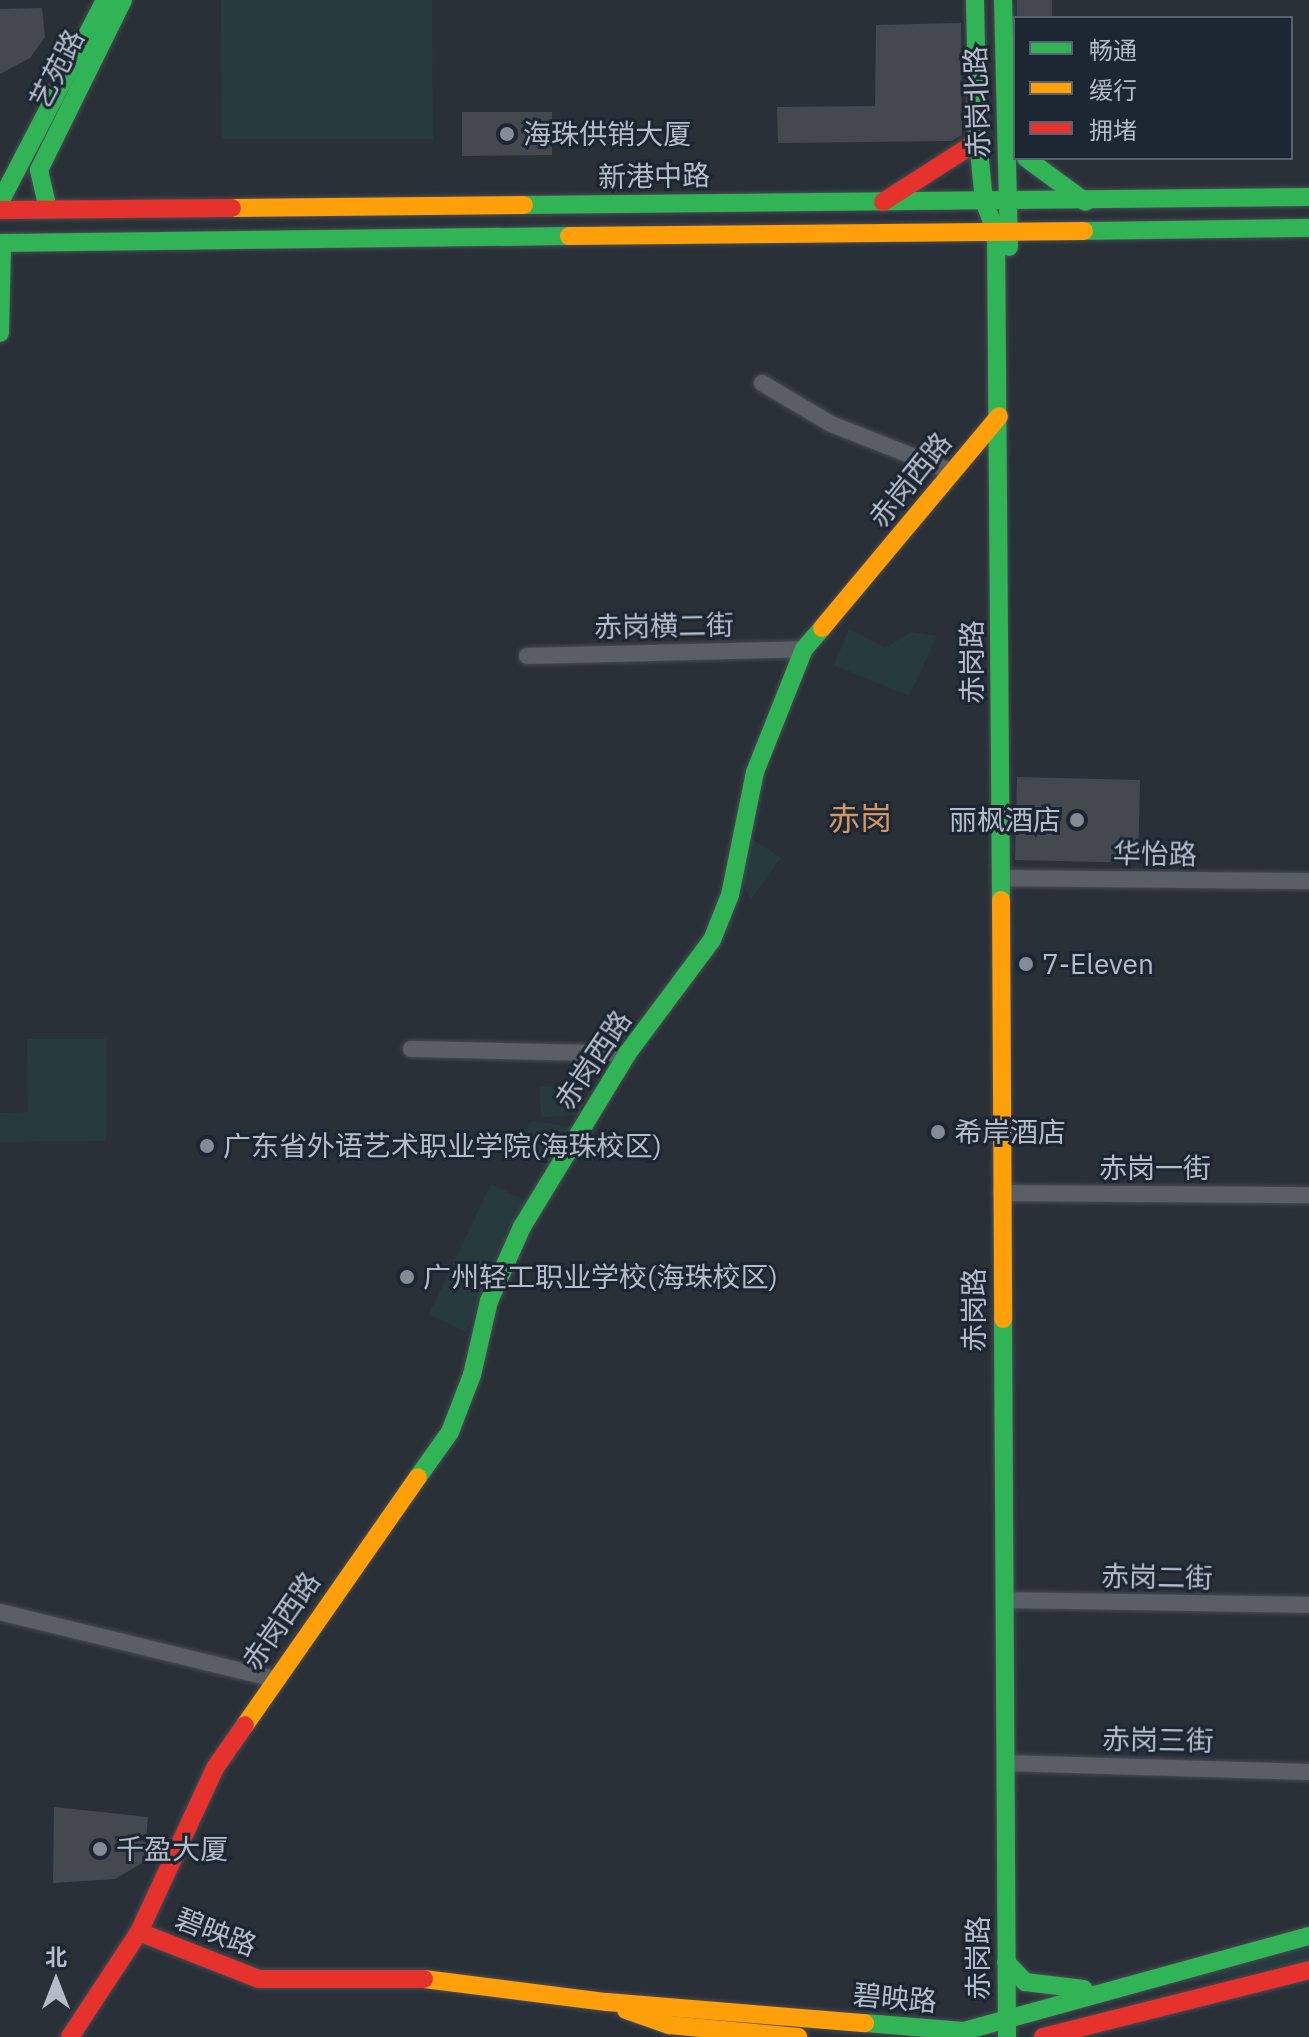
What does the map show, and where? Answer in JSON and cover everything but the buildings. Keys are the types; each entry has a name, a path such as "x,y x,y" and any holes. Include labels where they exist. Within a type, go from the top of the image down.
{"main road":[{"name":"艺苑路","path":"0,202 105,0"},
{"name":"艺苑路","path":"48,209 39,181 43,157 123,0"},
{"name":"赤岗北路","path":"975,0 978,141 984,201"},
{"name":"赤岗北路","path":"1003,0 1011,144 1008,203"},
{"path":"883,202 978,141"},
{"path":"1029,160 1086,202"},
{"name":"新港中路","path":"0,210 1008,203 1309,197"},
{"name":"赤岗路","path":"984,201 1002,232 1007,503 1000,583"},
{"name":"赤岗路","path":"1007,2029 999,416 1002,232 1008,203"},
{"path":"0,333 1,243 1309,228"},
{"name":"赤岗西路","path":"70,2037 139,1932 208,1781 274,1679 450,1432 472,1375 489,1301 516,1240 627,1054 722,921 755,772 804,649 999,416"},
{"name":"碧映路","path":"139,1932 259,1979 396,1975 607,2002 964,2031 1007,2029 1117,1988 1309,1936"},
{"path":"1006,1962 1016,1976 1041,1987 1117,1988"},
{"path":"1043,2037 1309,1970"},
{"name":"碧映路","path":"607,2002 669,2025 798,2037"}],"street":[{"path":"762,383 831,424 953,472"},
{"name":"赤岗横二街","path":"527,656 804,649"},
{"name":"华怡路","path":"1001,878 1309,881"},
{"path":"411,1049 627,1054"},
{"name":"赤岗一街","path":"1001,1193 1309,1195"},
{"name":"赤岗二街","path":"1004,1600 1309,1605"},
{"path":"0,1612 274,1679"},
{"name":"赤岗三街","path":"1005,1763 1309,1772"}],"green space":[{"path":"221,0 432,0 433,139 222,139"},
{"path":"849,629 885,648 911,632 937,636 909,696 834,665"},
{"path":"745,834 781,858 751,899 737,874"},
{"path":"27,1039 106,1039 106,1141 0,1142 0,1113 28,1112"},
{"path":"581,1085 583,1115 541,1117 540,1087"},
{"path":"531,1121 574,1127 548,1168 513,1151"},
{"path":"491,1184 529,1202 466,1332 429,1314"},
{"path":"1309,1943 1309,1961 1183,1984 1198,1970"}],"traffic: fast":[{"path":"0,202 105,0"},
{"path":"48,209 39,170 123,0"},
{"path":"975,0 978,141 984,201 996,232 1001,900"},
{"path":"1003,0 1009,247"},
{"path":"1029,160 1086,202"},
{"path":"524,205 1309,197"},
{"path":"1084,231 1309,228"},
{"path":"0,243 569,236"},
{"path":"0,333 2,243"},
{"path":"418,1477 450,1432 472,1375 489,1301 522,1227 627,1054 712,940 730,895 755,772 804,649 822,628"},
{"path":"1003,1319 1007,2037"},
{"path":"865,2023 964,2031 1309,1936"},
{"path":"1006,1962 1025,1982 1084,1989"}],"traffic: slow":[{"path":"232,208 524,205"},
{"path":"569,236 1084,231"},
{"path":"822,628 999,416"},
{"path":"1001,900 1003,1319"},
{"path":"245,1725 418,1477"},
{"path":"424,1979 607,2002 865,2023"},
{"path":"626,2010 669,2025 798,2037"}],"traffic: jam":[{"path":"883,202 978,141"},
{"path":"0,210 232,208"},
{"path":"70,2037 139,1932 215,1768 245,1725"},
{"path":"139,1932 259,1979 424,1979"},
{"path":"1043,2037 1309,1970"}],"place":[{"name":"海珠供销大厦","path":"507,134"},
{"name":"丽枫酒店","path":"1077,820"},
{"name":"7-Eleven","path":"1026,964"},
{"name":"希岸酒店","path":"938,1132"},
{"name":"广东省外语艺术职业学院(海珠校区)","path":"207,1146"},
{"name":"广州轻工职业学校(海珠校区)","path":"407,1277"},
{"name":"千盈大厦","path":"100,1849"}],"district":[{"name":"赤岗","path":"860,818"}]}
